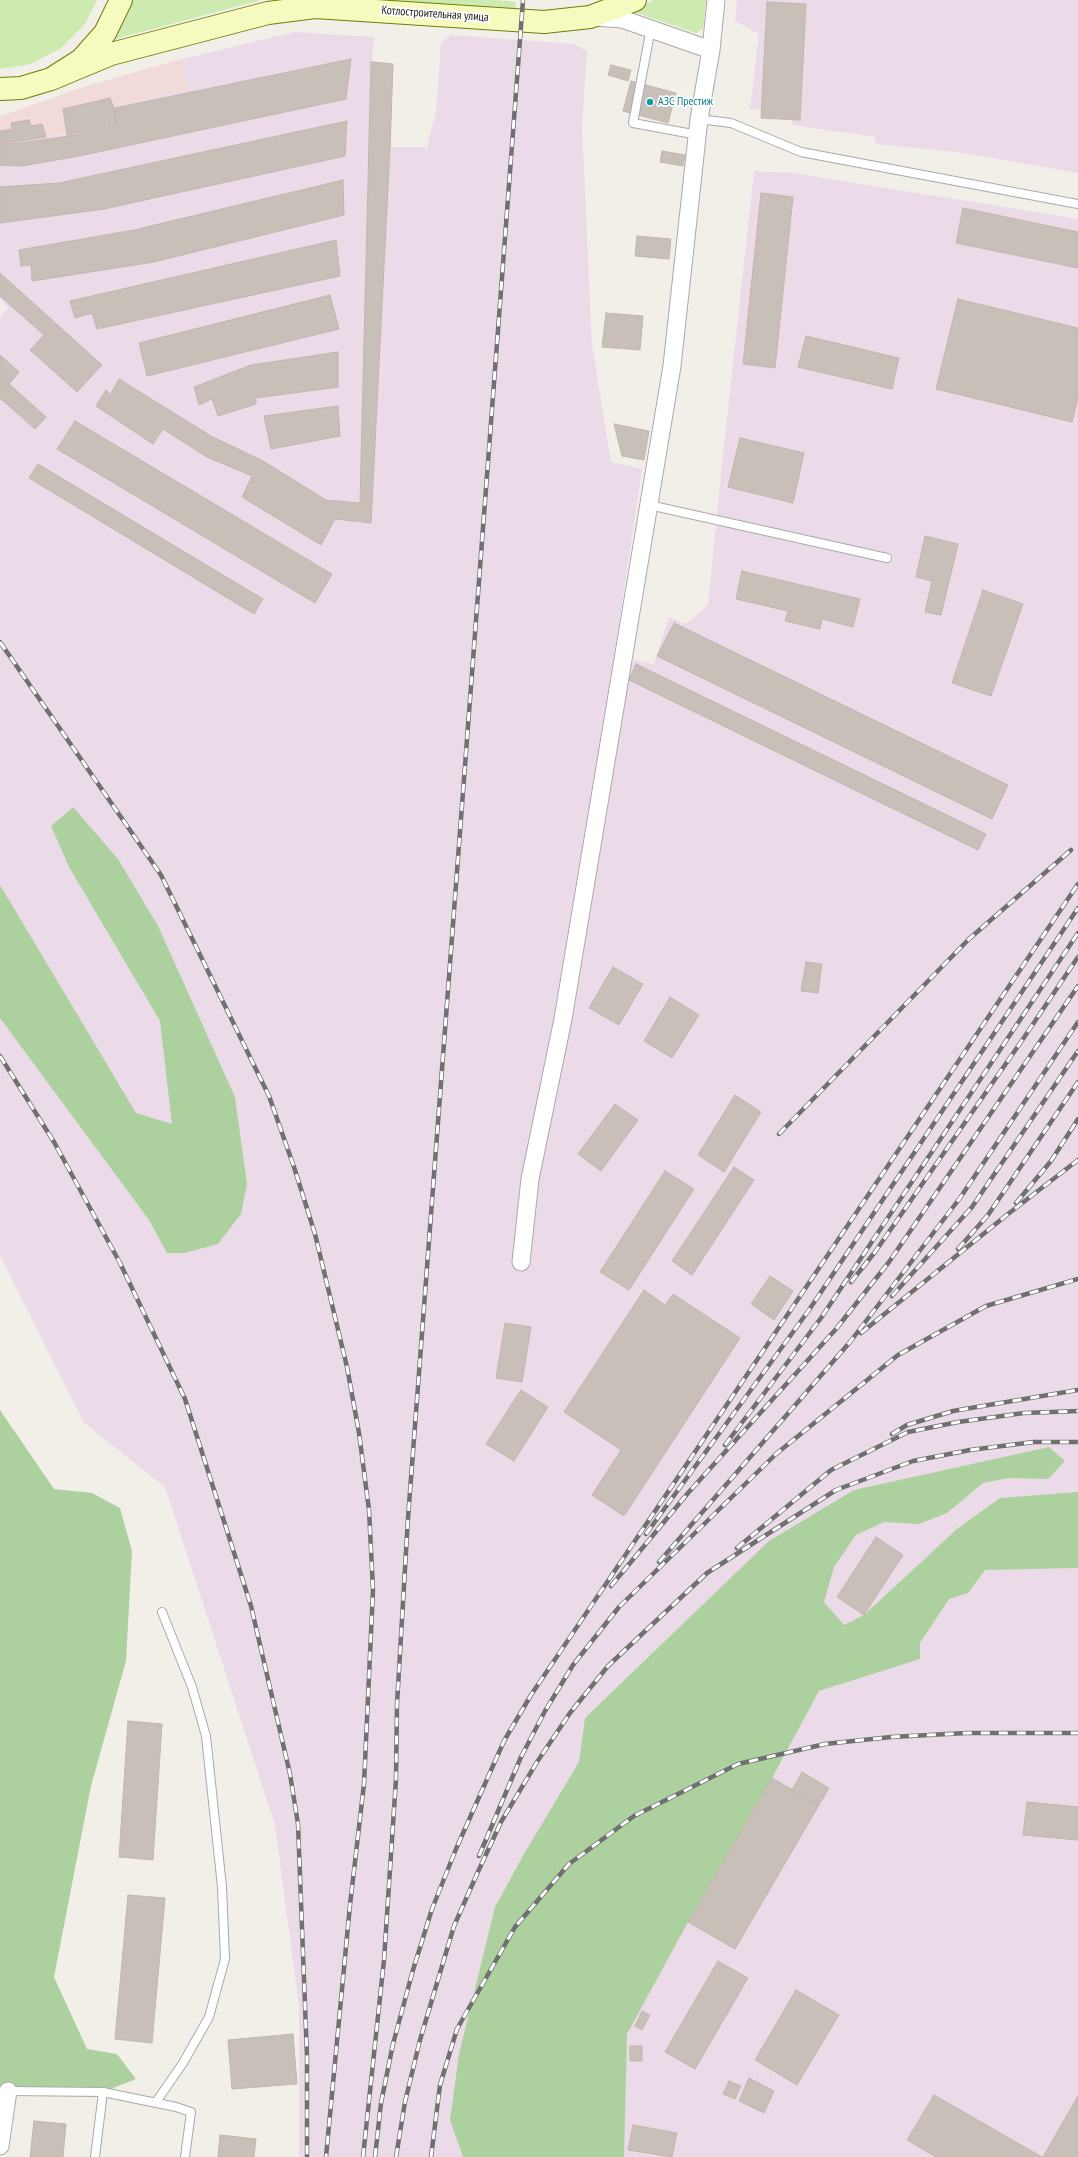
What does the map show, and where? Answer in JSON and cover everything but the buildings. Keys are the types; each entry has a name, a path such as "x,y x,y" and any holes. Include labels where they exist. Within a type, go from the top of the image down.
{"main road":[{"path":"0,95 10,89 51,79 81,60 105,33 121,0"},
{"name":"Котлостроительная улица","path":"51,79 112,54 268,13 307,8 362,10 544,22 590,17 635,0"}],"street":[{"path":"521,1262 530,1179 563,1019 672,366 699,127 711,50 716,0"},
{"path":"590,17 622,19 711,50"},
{"path":"0,2146 8,2091"}],"lane":[{"path":"651,28 633,123 699,127 731,122 801,152 1078,204"},
{"path":"649,505 887,558"},
{"path":"156,2102 183,2063 209,2017 225,1959 222,1887 206,1736 192,1687 162,1612"},
{"path":"8,2091 103,2092 156,2102 191,2112 185,2157"},
{"path":"95,2157 103,2092"}],"shaded area":[{"path":"737,0 1078,0 1078,173 956,152 875,144 875,137 792,125 792,113 750,109 759,34 735,21"},
{"path":"295,32 374,37 372,61 393,64 391,147 427,147 436,112 441,43 451,35 574,44 587,51 582,126 592,344 611,462 642,469 612,672 621,676 634,660 654,664 669,617 686,624 708,605 754,171 794,173 1078,219 1078,2157 299,2157 299,2006 275,1825 165,1487 84,1423 0,1256 0,317 8,307 0,299 0,141 20,141 76,133 113,107 188,90 182,59"},
{"path":"182,59 188,90 113,107 76,133 20,141 0,141 0,116 93,84"}],"green space":[{"path":"0,0 97,0 85,24 61,48 31,64 0,69"},
{"path":"130,0 261,0 111,40"},
{"path":"371,0 496,0 516,2 515,10"},
{"path":"653,0 706,0 703,28 696,33 634,12"},
{"path":"73,807 118,859 158,926 235,1097 247,1184 241,1214 218,1244 184,1253 167,1253 149,1220 0,1018 0,885 136,1113 172,1124 160,1021 69,867 51,826"},
{"path":"0,1410 54,1489 92,1493 120,1508 132,1551 126,1661 91,1786 54,1977 87,2049 117,2054 136,2079 103,2092 51,2090 0,2098"},
{"path":"1049,1447 1065,1461 1048,1479 1009,1478 983,1483 947,1513 919,1524 884,1522 856,1535 834,1567 824,1602 844,1625 864,1615 957,1529 1000,1498 1078,1492 1078,1568 985,1570 968,1593 949,1599 920,1643 920,1659 819,1691 772,1778 688,1922 627,2034 624,2157 463,2157 450,2120 459,2054 495,1907 524,1854 579,1762 585,1718 769,1541 854,1490"}],"railway":[{"path":"363,2157 384,1960 396,1779 397,1704 408,1518 523,0"},
{"path":"0,642 161,875 269,1096 294,1167 315,1234 347,1367 359,1433 369,1510 373,1590 364,1784 350,1905 326,2157"},
{"path":"779,1134 969,939 1071,850"},
{"path":"375,2157 381,2103 393,2044 413,1970 432,1909 456,1849 504,1741 531,1695 1078,884"},
{"path":"646,1534 809,1310 1078,908"},
{"path":"725,1445 821,1318 1078,933"},
{"path":"851,1282 875,1252 1078,957"},
{"path":"611,1586 688,1493 836,1329 889,1262 1078,986"},
{"path":"659,1562 850,1342 960,1198 1078,1022"},
{"path":"892,1296 972,1207 1078,1051"},
{"path":"0,1056 54,1142 120,1263 185,1399 251,1606 290,1774 298,1824 307,2057 307,2157"},
{"path":"958,1249 988,1215 1078,1082"},
{"path":"1016,1203 1051,1161 1078,1119"},
{"path":"861,1333 1008,1214 1078,1160"},
{"path":"479,1856 521,1757 545,1711 573,1665 619,1607 776,1454 898,1355 986,1306 1078,1279"},
{"path":"892,1434 907,1425 953,1411 1078,1390"},
{"path":"737,1548 831,1470 908,1432 958,1422 1024,1413 1078,1411"},
{"path":"396,2157 405,2102 420,2040 454,1926 501,1822 537,1762 570,1713 608,1666 707,1573 836,1490 913,1461 970,1450 1034,1442 1078,1442"},
{"path":"431,2157 440,2085 457,2029 515,1927 569,1864 634,1816 738,1764 825,1744 891,1737 967,1733 1078,1733"}],"place":[{"name":"АЗС Престиж","path":"650,102"}]}
